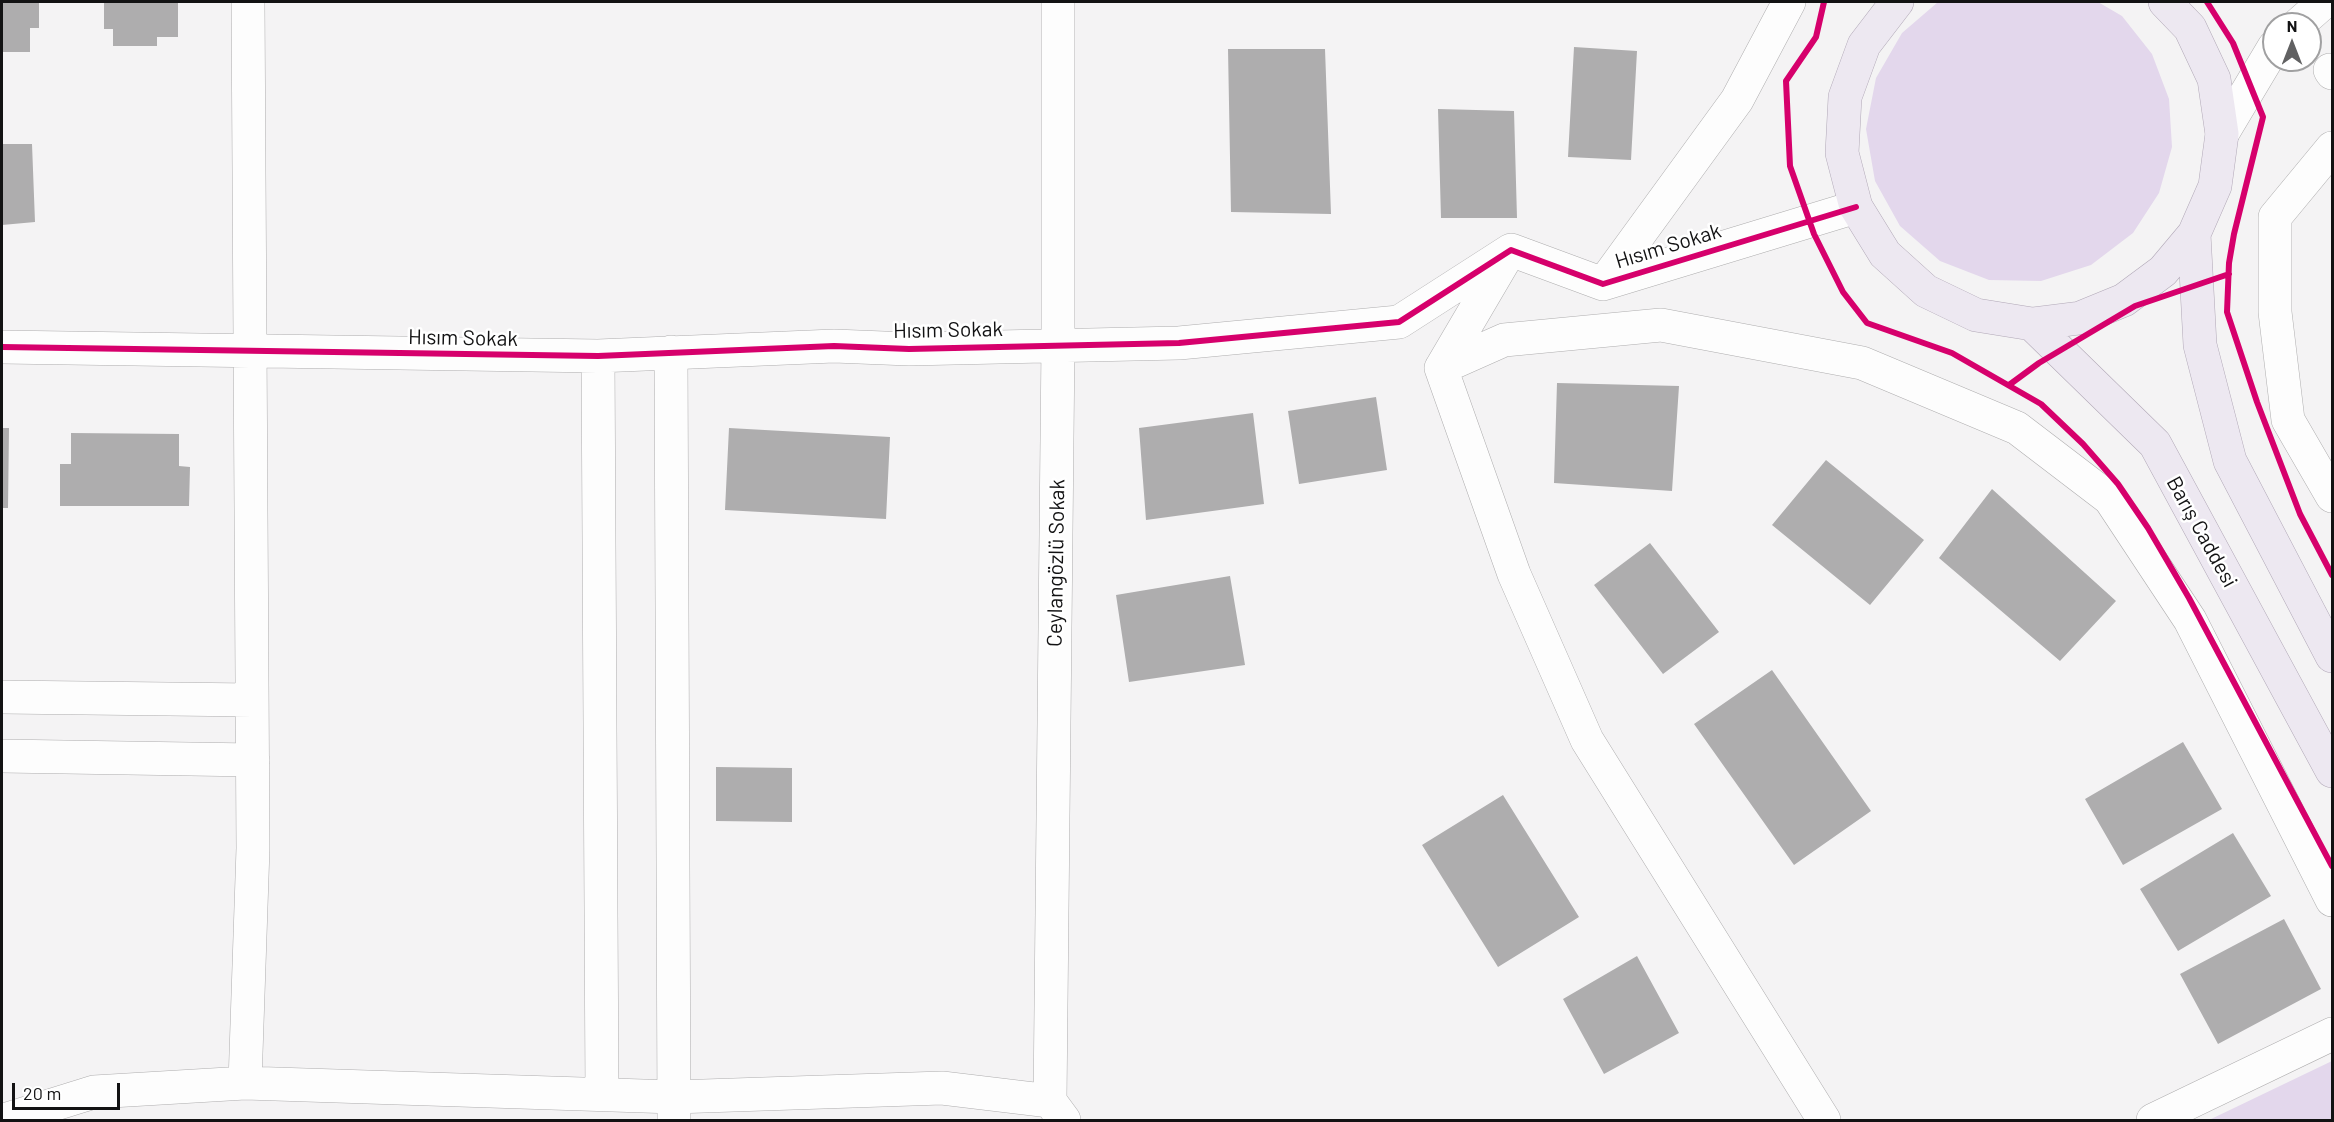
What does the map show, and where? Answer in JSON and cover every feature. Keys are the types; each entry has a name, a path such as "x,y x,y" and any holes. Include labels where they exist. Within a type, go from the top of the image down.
{"main road":[{"path":"1897,2 1864,45 1845,97 1842,153 1856,207 1885,254 1926,291 1976,315 2031,324 2079,318 2124,300 2163,271 2193,234 2215,186 2222,134 2214,79 2190,28 2165,2"},
{"path":"2193,234 2200,345 2230,461 2332,656"},
{"name":"Barış Caddesi","path":"2031,324 2155,444 2332,771"}],"street":[{"path":"245,1083 253,848 248,2"},
{"name":"Ceylangözlü Sokak","path":"1057,1111 1058,2"},
{"path":"1603,284 1737,100 1789,2"},
{"path":"2313,12 2324,2"},
{"path":"2222,134 2262,67"},
{"path":"2332,148 2275,217 2275,312 2288,420 2332,496"},
{"name":"Hısım Sokak","path":"2,348 598,356 834,346 909,349 1179,343 1399,322 1511,250 1603,284 1856,207"},
{"path":"1511,250 1442,368 1514,574 1587,740 1824,1120"},
{"path":"1442,368 1504,340 1661,325 1862,363 2017,428 2110,499 2190,620 2332,900"},
{"path":"671,352 674,1109"},
{"path":"598,356 602,1094"},
{"path":"2,698 252,700"},
{"path":"2,756 253,760"},
{"path":"2153,1120 2332,1034"},
{"path":"4,1120 94,1092 245,1083 602,1094 674,1109 942,1088 1057,1111"}],"shaded area":[{"path":"1938,2 2098,2 2122,16 2152,54 2169,99 2172,147 2159,193 2133,233 2091,265 2041,281 1989,280 1940,261 1900,226 1875,181 1866,129 1876,78 1902,33"},
{"path":"2332,1061 2332,1120 2209,1120"}],"building":[{"path":"2,2 39,2 39,28 30,28 30,52 2,52"},
{"path":"104,2 178,2 178,37 157,37 157,46 113,46 113,29 104,29"},
{"path":"1574,47 1637,51 1631,160 1568,157"},
{"path":"1228,49 1325,49 1331,214 1231,212"},
{"path":"1438,109 1514,111 1517,218 1441,218"},
{"path":"2,144 32,144 35,222 2,225"},
{"path":"1557,383 1679,386 1672,491 1554,483"},
{"path":"1376,397 1387,470 1299,484 1288,411"},
{"path":"1253,413 1264,504 1146,520 1139,428"},
{"path":"2,428 9,428 8,508 2,508"},
{"path":"729,428 890,437 886,519 725,510"},
{"path":"71,433 179,434 179,466 190,467 189,506 60,506 60,464 71,464"},
{"path":"1826,460 1924,540 1870,605 1772,525"},
{"path":"1992,489 2116,601 2060,661 1939,558"},
{"path":"1650,543 1719,632 1663,674 1594,585"},
{"path":"1230,576 1245,665 1129,682 1116,595"},
{"path":"1772,670 1871,811 1794,865 1694,724"},
{"path":"2183,742 2222,809 2123,865 2085,799"},
{"path":"716,767 792,768 792,822 716,821"},
{"path":"1503,795 1579,917 1498,967 1422,845"},
{"path":"2233,833 2271,896 2178,951 2140,889"},
{"path":"2284,919 2321,989 2218,1044 2180,974"},
{"path":"1637,956 1679,1033 1604,1074 1563,999"}],"cycle path":[{"path":"1824,2 1816,37 1786,81 1790,166 1814,234 1843,292 1867,323 1952,353 2041,404 2083,444 2118,484 2148,528 2189,598 2332,866"},
{"path":"2207,2 2233,43 2263,117 2234,234 2229,263 2227,312 2257,402 2300,514 2332,575"},
{"path":"2,347 598,356 834,346 909,349 1179,343 1399,322 1511,250 1603,284 1856,207"},
{"path":"2009,385 2039,363 2135,306 2229,274"}]}
